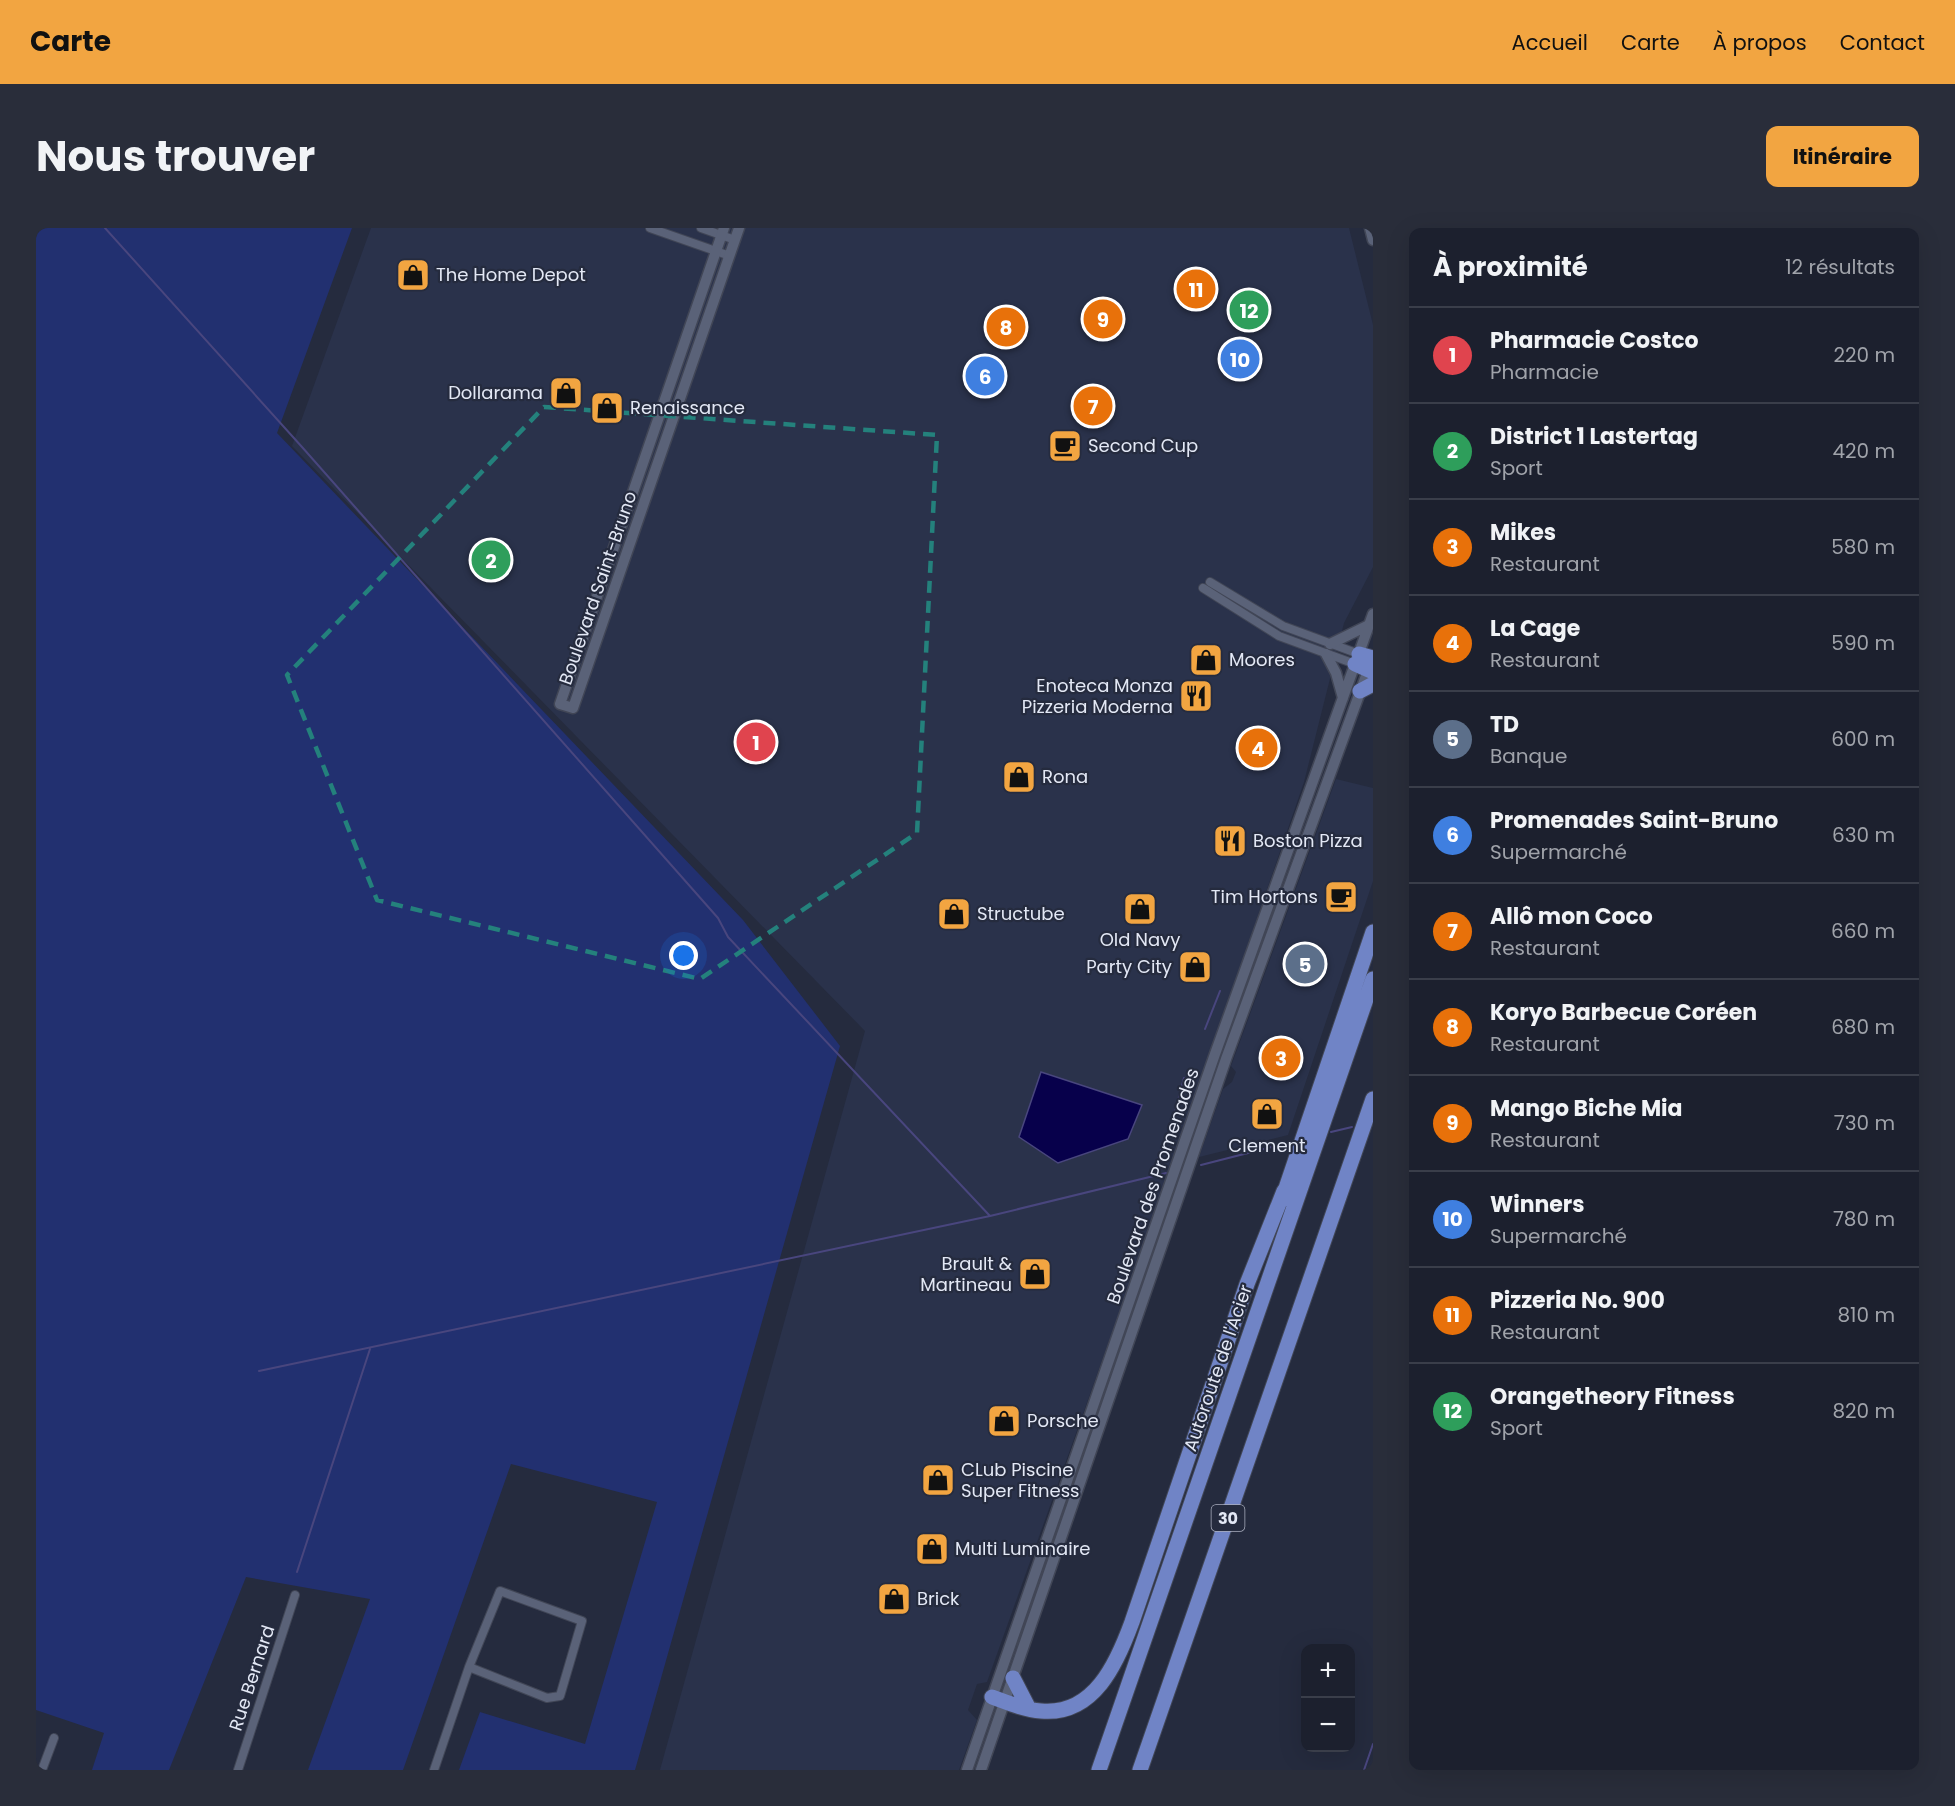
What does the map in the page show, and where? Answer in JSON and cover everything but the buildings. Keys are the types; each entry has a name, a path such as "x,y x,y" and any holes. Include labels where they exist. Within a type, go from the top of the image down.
{"highway":[{"path":"1237,1371 1262,1266 1284,1191 1373,932"},
{"name":"Autoroute de l'Acier","path":"1099,1770 1373,979"},
{"name":"30","path":"1140,1770 1373,1099"},
{"path":"1346,1177 1373,1115"},
{"path":"999,1699 1029,1709 1059,1711 1083,1701 1101,1685 1119,1654 1194,1443 1247,1284 1284,1191"},
{"path":"1013,1678 1029,1709"}],"street":[{"path":"650,228 730,256"},
{"path":"701,228 723,231 735,240"},
{"name":"Boulevard Saint-Bruno","path":"723,231 560,704 573,708 739,228"},
{"path":"1370,228 1373,240"},
{"path":"1210,582 1279,624 1367,667"},
{"path":"1203,588 1279,636 1328,649 1369,626"},
{"name":"Boulevard des Promenades","path":"967,1770 999,1699 1013,1678 1226,1059 1367,667 1369,626 1373,614"},
{"path":"1328,649 1343,698"},
{"name":"Boulevard des Promenades","path":"981,1770 999,1699 1215,1054 1343,698 1367,667"},
{"path":"571,673 584,677"},
{"path":"434,1770 469,1667 500,1591 582,1621 560,1696 547,1698 469,1667"},
{"name":"Rue Bernard","path":"238,1770 295,1595"},
{"path":"42,1770 54,1738"}],"highlighted area":[{"path":"544,407 937,435 917,833 700,979 377,900 287,675"}],"shaded area":[{"path":"36,228 352,228 277,433 743,920 840,1046 635,1770 459,1770 480,1712 585,1744 657,1502 511,1464 403,1770 308,1770 370,1599 246,1577 169,1770 92,1770 104,1733 36,1710"},
{"path":"371,228 1349,228 1373,325 1373,567 1344,623 1304,782 1172,1165 987,1682 977,1684 968,1710 977,1720 959,1770 660,1770 865,1031 292,446"},
{"path":"1336,779 1373,788 1373,881 1288,1135 1199,1157 1223,1089 1232,1082 1236,1072 1231,1066"},
{"path":"1041,1072 1142,1105 1128,1139 1058,1163 1019,1137"}],"waterway":[{"path":"105,228 302,447 718,918 728,937 990,1216"},
{"path":"1205,1029 1220,991"},
{"path":"1174,1116 1184,1078"},
{"path":"1331,1132 1352,1127"},
{"path":"1201,1165 1291,1142"},
{"path":"1157,1176 1154,1168 1163,1145"},
{"path":"259,1371 990,1216 1166,1173"},
{"path":"297,1572 370,1349"},
{"path":"1364,1770 1373,1744"}],"place":[{"name":"The Home Depot","path":"413,275"},
{"name":"Pizzeria No. 900","path":"1196,289"},
{"name":"Orangetheory Fitness","path":"1249,310"},
{"name":"Mango Biche Mia","path":"1103,319"},
{"name":"Koryo Barbecue Coréen","path":"1006,327"},
{"name":"Winners","path":"1240,359"},
{"name":"Promenades Saint-Bruno","path":"985,376"},
{"name":"Dollarama","path":"566,393"},
{"name":"Allô mon Coco","path":"1093,406"},
{"name":"Renaissance","path":"607,408"},
{"name":"Second Cup","path":"1065,446"},
{"name":"District 1 Lastertag","path":"491,560"},
{"name":"Moores","path":"1206,660"},
{"name":"Enoteca Monza Pizzeria Moderna","path":"1196,696"},
{"name":"Pharmacie Costco","path":"756,742"},
{"name":"La Cage","path":"1258,748"},
{"name":"Rona","path":"1019,777"},
{"name":"Boston Pizza","path":"1230,841"},
{"name":"Tim Hortons","path":"1341,897"},
{"name":"Old Navy","path":"1140,909"},
{"name":"Structube","path":"954,914"},
{"name":"TD","path":"1305,964"},
{"name":"Party City","path":"1195,967"},
{"name":"Mikes","path":"1281,1058"},
{"name":"Clement","path":"1267,1114"},
{"name":"Brault & Martineau","path":"1035,1274"},
{"name":"Porsche","path":"1004,1421"},
{"name":"CLub Piscine Super Fitness","path":"938,1480"},
{"name":"Multi Luminaire","path":"932,1549"},
{"name":"Brick","path":"894,1599"}]}
